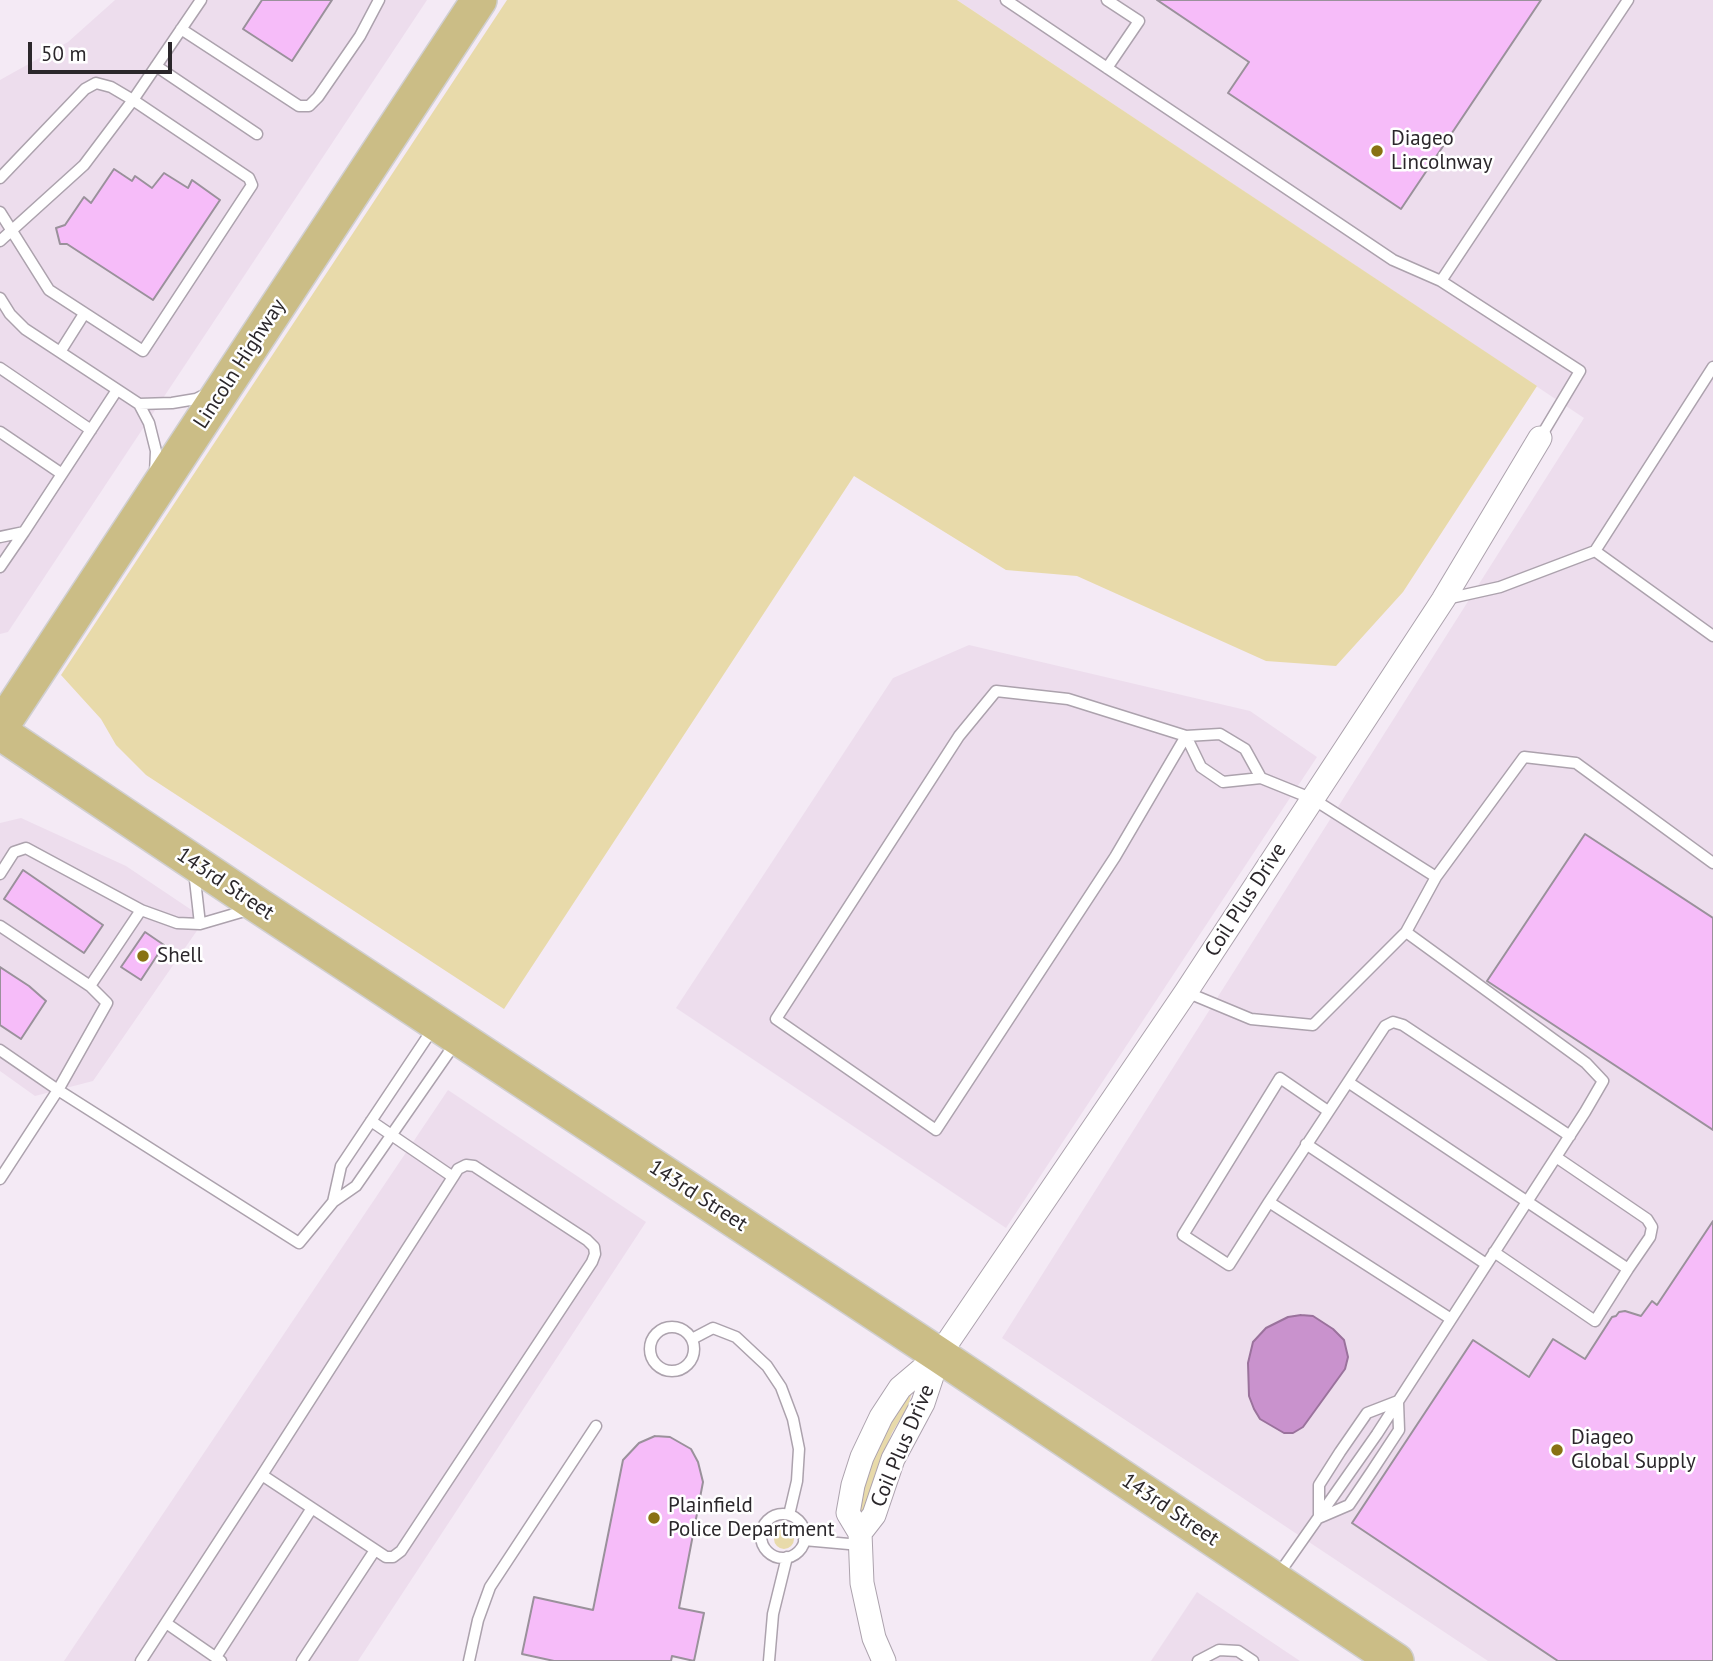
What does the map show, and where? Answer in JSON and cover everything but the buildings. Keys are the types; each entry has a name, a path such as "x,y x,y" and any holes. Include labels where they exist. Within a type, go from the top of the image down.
{"main road":[{"name":"Lincoln Highway","path":"0,730 479,0"},
{"name":"143rd Street","path":"0,730 194,863 939,1355 1396,1661"}],"street":[{"name":"Coil Plus Drive","path":"860,1539 874,1515 893,1459 923,1403 939,1355 1186,992 1443,600 1540,438"},
{"path":"860,1539 862,1583 874,1638 884,1661"}],"lane":[{"path":"0,241 84,165 133,100 201,0"},
{"path":"181,29 299,106 309,106 360,36 379,0"},
{"path":"1006,0 1393,260 1441,281 1580,371 1540,438"},
{"path":"1107,0 1139,21 1107,68"},
{"path":"1441,281 1628,0"},
{"path":"156,66 257,134"},
{"path":"0,178 85,89 96,83 111,87 133,100 249,178 252,185 143,351 49,290 0,212"},
{"path":"0,298 10,314 25,329 139,404 149,423 156,451 155,494"},
{"path":"60,352 84,314"},
{"path":"1443,600 1500,587 1595,551 1713,367"},
{"path":"0,368 91,430"},
{"path":"139,404 196,399 229,382"},
{"path":"0,567 117,390"},
{"path":"0,432 62,474"},
{"path":"0,537 24,532"},
{"path":"1595,551 1713,636"},
{"path":"1186,736 1115,857 936,1130 776,1019 959,736 996,691 1068,699 1186,736 1220,734 1245,749 1261,778"},
{"path":"1186,736 1201,767 1223,782 1261,778 1312,799 1436,877"},
{"path":"1186,992 1251,1019 1313,1025 1406,932 1436,877 1524,757 1576,763 1713,863"},
{"path":"0,874 14,852 26,848 141,910 177,923 200,924 259,906"},
{"path":"194,863 200,924"},
{"path":"90,986 141,910"},
{"path":"0,926 90,986 107,1003 58,1090 0,1179"},
{"path":"1274,1580 1398,1401 1603,1081 1586,1063 1406,932"},
{"path":"1328,1111 1280,1078 1183,1235 1229,1265 1385,1026 1398,1023 1570,1136"},
{"path":"333,1202 341,1166 371,1121 447,1031"},
{"path":"0,1050 58,1090 299,1243 333,1202 356,1186 391,1135 447,1031"},
{"path":"1348,1082 1628,1269"},
{"path":"371,1121 453,1177"},
{"path":"1306,1144 1486,1264"},
{"path":"1494,1252 1595,1321 1650,1237 1652,1227 1647,1219 1556,1157"},
{"path":"141,1661 458,1169 466,1165 474,1166 594,1247 596,1254 592,1262 401,1551 393,1557 386,1557 262,1475"},
{"path":"1269,1202 1451,1319"},
{"path":"676,1327 692,1339 694,1353 687,1365 680,1369 665,1370 658,1366 650,1354 652,1339 662,1328 676,1327"},
{"path":"692,1339 712,1328 736,1337 767,1366 780,1387 793,1419 799,1449 797,1481 789,1515"},
{"path":"1319,1518 1349,1505 1399,1430 1398,1401"},
{"path":"1319,1518 1318,1485 1340,1452 1367,1413 1398,1401"},
{"path":"469,1661 478,1620 490,1587 596,1426"},
{"path":"166,1623 219,1659 313,1508"},
{"path":"789,1515 801,1523 804,1540 799,1550 787,1557 773,1555 763,1546 761,1532 774,1516 789,1515"},
{"path":"804,1540 860,1539"},
{"path":"302,1661 376,1550"},
{"path":"769,1661 773,1614 787,1557"},
{"path":"1198,1661 1219,1650 1238,1651 1253,1661"}],"shaded area":[{"path":"115,0 427,0 8,632 0,634 0,80 68,42"},
{"path":"507,0 957,0 1537,386 1403,592 1336,666 1266,661 1077,576 1006,570 854,476 504,1009 146,775 116,745 101,719 61,675"},
{"path":"957,0 1713,0 1713,1661 1488,1661 1002,1338 1584,418"},
{"path":"969,645 1250,711 1317,757 1006,1228 676,1008 893,678"},
{"path":"21,818 126,866 205,919 93,1081 35,1096 0,1071 0,823"},
{"path":"448,1090 646,1222 358,1661 64,1661"},
{"path":"1313,1316 1333,1329 1344,1340 1348,1357 1345,1369 1303,1427 1293,1433 1284,1433 1260,1419 1254,1409 1249,1396 1248,1363 1253,1342 1266,1328 1288,1317"},
{"path":"912,1392 908,1406 892,1433 875,1474 866,1514 858,1517 867,1467 899,1404"},
{"path":"784,1529 791,1532 794,1539 791,1546 784,1549 777,1546 774,1539 777,1532"},
{"path":"1197,1592 1300,1661 1151,1661"}],"place":[{"name":"Diageo Lincolnway","path":"1377,151"},
{"name":"Shell","path":"143,956"},
{"name":"Diageo Global Supply","path":"1557,1450"},
{"name":"Plainfield Police Department","path":"654,1518"}]}
